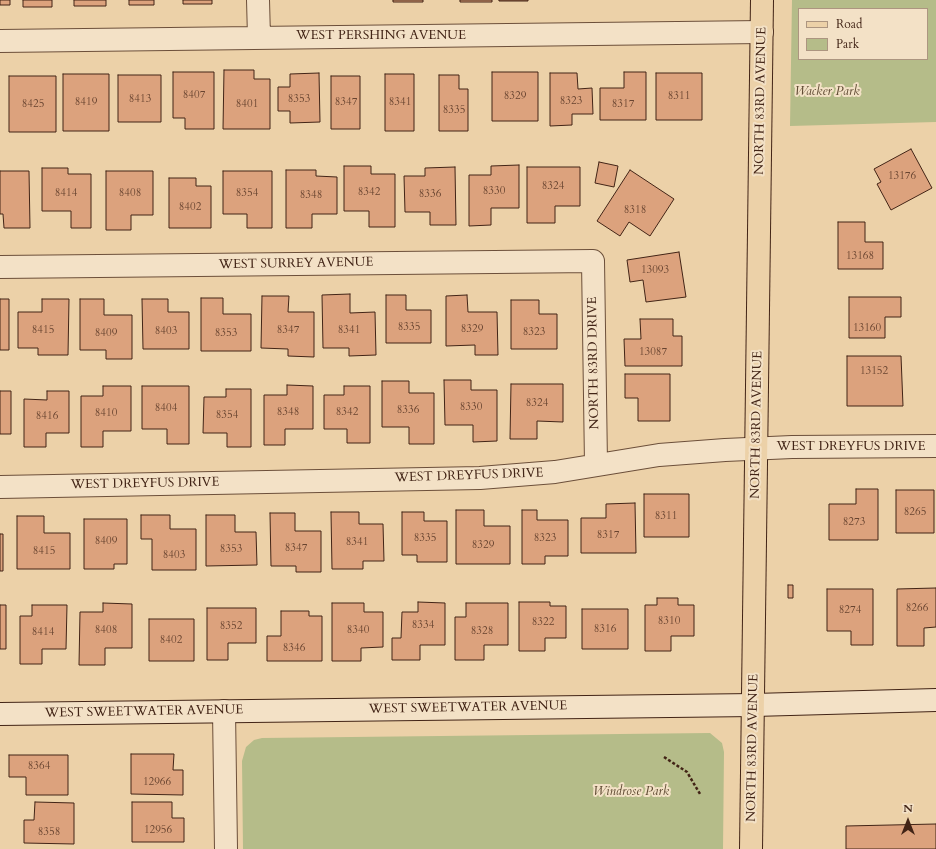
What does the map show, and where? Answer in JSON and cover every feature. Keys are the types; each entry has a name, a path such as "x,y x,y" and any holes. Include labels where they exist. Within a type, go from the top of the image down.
{"main road":[{"name":"NORTH 83RD AVENUE","path":"752,849 762,0"}],"street":[{"path":"258,0 259,37"},
{"name":"WEST PERSHING AVENUE","path":"0,41 762,32"},
{"name":"WEST SURREY AVENUE","path":"0,267 593,262"},
{"name":"NORTH 83RD DRIVE","path":"593,262 596,464"},
{"name":"WEST DREYFUS DRIVE","path":"0,487 480,478 555,472 596,464 659,455 756,448 936,446"},
{"name":"WEST SWEETWATER AVENUE","path":"0,714 754,705 936,700"},
{"path":"224,711 226,849"}],"path":[{"path":"664,757 687,772 700,794"}],"green space":[{"name":"Wacker Park","path":"792,0 936,0 936,122 790,126"},
{"name":"Windrose Park","path":"710,733 722,743 724,752 723,849 243,849 242,761 246,747 254,740 262,738"}],"building":[{"path":"0,0 10,0 10,5 0,5"},
{"path":"23,0 52,0 52,7 23,7"},
{"path":"74,0 106,0 106,6 74,6"},
{"path":"129,0 154,0 154,5 129,5"},
{"path":"183,0 212,0 212,4 183,4"},
{"path":"393,0 423,0 423,2 393,2"},
{"path":"460,0 492,0 492,2 460,2"},
{"path":"528,0 528,1 499,1"},
{"path":"224,70 254,70 254,79 270,79 270,129 223,129"},
{"path":"173,72 214,72 214,129 185,129 185,118 173,118"},
{"path":"492,72 538,72 538,121 492,121"},
{"path":"624,72 646,72 646,120 600,120 600,88 624,88"},
{"path":"319,73 320,122 290,123 290,111 278,111 278,87 290,87 290,74"},
{"path":"550,73 577,73 578,89 592,88 593,114 572,114 572,125 550,126"},
{"path":"656,73 702,73 702,120 656,120"},
{"path":"63,74 109,74 109,131 63,131"},
{"path":"385,74 414,74 414,131 385,131"},
{"path":"118,75 161,75 161,122 118,122"},
{"path":"439,75 459,75 459,89 468,89 468,131 439,131"},
{"path":"9,76 56,76 56,132 9,132"},
{"path":"331,76 360,76 360,129 331,129"},
{"path":"911,149 932,188 891,210 877,184 881,182 874,169"},
{"path":"599,162 618,166 614,187 595,183"},
{"path":"519,165 519,208 491,208 491,225 469,226 469,175 491,175 491,166"},
{"path":"344,166 371,166 371,174 395,174 395,227 369,227 369,211 344,211"},
{"path":"455,167 456,225 430,225 430,212 405,212 404,176 425,176 425,168"},
{"path":"527,167 580,167 580,206 555,206 555,223 527,223"},
{"path":"42,168 68,168 68,174 91,174 91,228 71,228 71,211 42,211"},
{"path":"286,170 316,170 316,176 337,177 337,214 312,214 312,228 286,228"},
{"path":"630,170 674,199 650,236 629,222 620,236 597,221"},
{"path":"0,171 29,171 30,228 4,228 3,214 0,214"},
{"path":"106,171 153,171 153,215 131,215 131,230 106,230"},
{"path":"223,171 272,171 272,228 247,228 247,214 223,214"},
{"path":"169,178 196,178 196,186 211,186 211,228 169,228"},
{"path":"838,222 865,222 865,242 883,242 883,269 838,269"},
{"path":"679,252 686,297 646,302 643,280 630,282 627,260"},
{"path":"350,294 350,313 375,312 376,355 349,356 349,348 323,348 322,295"},
{"path":"386,295 406,295 406,310 431,310 431,343 386,343"},
{"path":"467,295 468,312 497,312 498,355 475,355 475,345 446,346 446,296"},
{"path":"262,296 289,296 288,312 314,312 314,357 288,356 288,349 261,348"},
{"path":"849,297 901,297 901,317 885,317 885,338 849,338"},
{"path":"201,298 223,298 223,314 251,314 251,351 201,351"},
{"path":"0,299 9,299 9,350 0,350"},
{"path":"42,299 69,299 68,355 38,355 38,348 18,348 18,312 42,312"},
{"path":"80,299 104,299 104,315 132,315 132,359 106,359 106,350 80,350"},
{"path":"142,299 168,299 168,312 189,312 189,349 143,349"},
{"path":"511,300 539,300 539,314 557,314 557,349 511,349"},
{"path":"640,319 673,319 673,336 682,336 682,366 625,366 624,339 641,339"},
{"path":"847,356 901,356 903,406 847,406"},
{"path":"625,374 670,374 670,421 638,421 638,398 625,398"},
{"path":"444,380 471,380 471,390 497,390 497,441 473,442 473,425 445,425"},
{"path":"382,381 409,381 409,393 434,393 434,444 409,444 409,427 382,427"},
{"path":"511,384 563,384 563,422 537,421 537,439 510,439"},
{"path":"287,385 313,386 313,429 285,429 285,445 264,445 264,395 287,395"},
{"path":"103,386 131,386 131,431 103,431 103,447 81,447 81,396 103,396"},
{"path":"142,386 189,386 189,444 167,444 167,429 142,429"},
{"path":"344,386 370,386 370,443 347,443 347,429 324,429 324,395 344,395"},
{"path":"226,389 251,389 251,447 227,447 227,433 203,433 204,397 226,397"},
{"path":"0,391 11,391 11,434 0,434"},
{"path":"47,391 69,391 69,433 46,433 46,447 24,447 24,399 47,400"},
{"path":"856,489 878,489 878,540 829,540 829,504 856,504"},
{"path":"896,490 934,490 934,533 896,533"},
{"path":"644,494 689,494 689,537 644,537"},
{"path":"635,503 636,553 581,553 581,518 606,518 606,504"},
{"path":"456,510 484,510 484,526 510,526 510,564 456,564"},
{"path":"522,510 537,510 537,520 568,520 568,556 545,556 545,564 522,564"},
{"path":"331,512 359,512 359,524 383,524 384,561 363,561 363,569 332,569"},
{"path":"402,512 424,512 424,521 447,521 447,562 417,562 417,555 402,555"},
{"path":"270,513 295,513 295,531 321,531 321,572 296,572 296,566 271,566"},
{"path":"141,515 170,515 170,529 196,529 196,570 152,570 152,539 141,539"},
{"path":"206,515 235,515 235,532 256,532 257,565 206,566"},
{"path":"17,516 44,516 44,533 70,533 70,569 17,569"},
{"path":"84,519 127,519 127,564 114,564 114,569 84,569"},
{"path":"0,534 3,534 3,571 0,571"},
{"path":"788,585 793,585 793,598 788,598"},
{"path":"936,588 936,627 924,628 924,646 897,646 897,589"},
{"path":"827,589 873,589 873,645 851,645 851,631 827,631"},
{"path":"657,598 678,598 678,605 694,605 694,636 671,636 671,651 645,651 645,605 657,605"},
{"path":"418,602 445,603 445,645 420,645 420,660 392,660 392,638 401,638 402,612 418,612"},
{"path":"519,602 550,602 550,606 566,606 566,638 545,638 545,651 519,651"},
{"path":"103,603 132,604 132,648 105,648 105,665 79,665 80,612 103,612"},
{"path":"332,603 364,603 364,612 383,612 383,647 361,648 361,661 332,661"},
{"path":"466,603 508,603 508,645 484,645 484,660 455,660 455,617 466,617"},
{"path":"0,605 6,605 6,649 0,649"},
{"path":"32,605 67,605 66,649 42,649 42,664 20,664 20,616 32,616"},
{"path":"207,608 256,608 256,643 228,643 228,660 207,660"},
{"path":"582,609 628,609 628,649 582,649"},
{"path":"281,611 309,611 309,616 322,616 322,661 267,661 267,636 281,636"},
{"path":"149,619 194,619 194,661 149,661"},
{"path":"131,754 174,754 173,770 183,770 183,795 131,794"},
{"path":"9,755 68,755 68,795 26,795 26,777 9,777"},
{"path":"35,802 74,803 74,844 24,843 24,820 34,820"},
{"path":"132,802 172,802 172,818 184,818 184,842 132,842"},
{"path":"936,824 936,849 846,849 846,826"}]}
